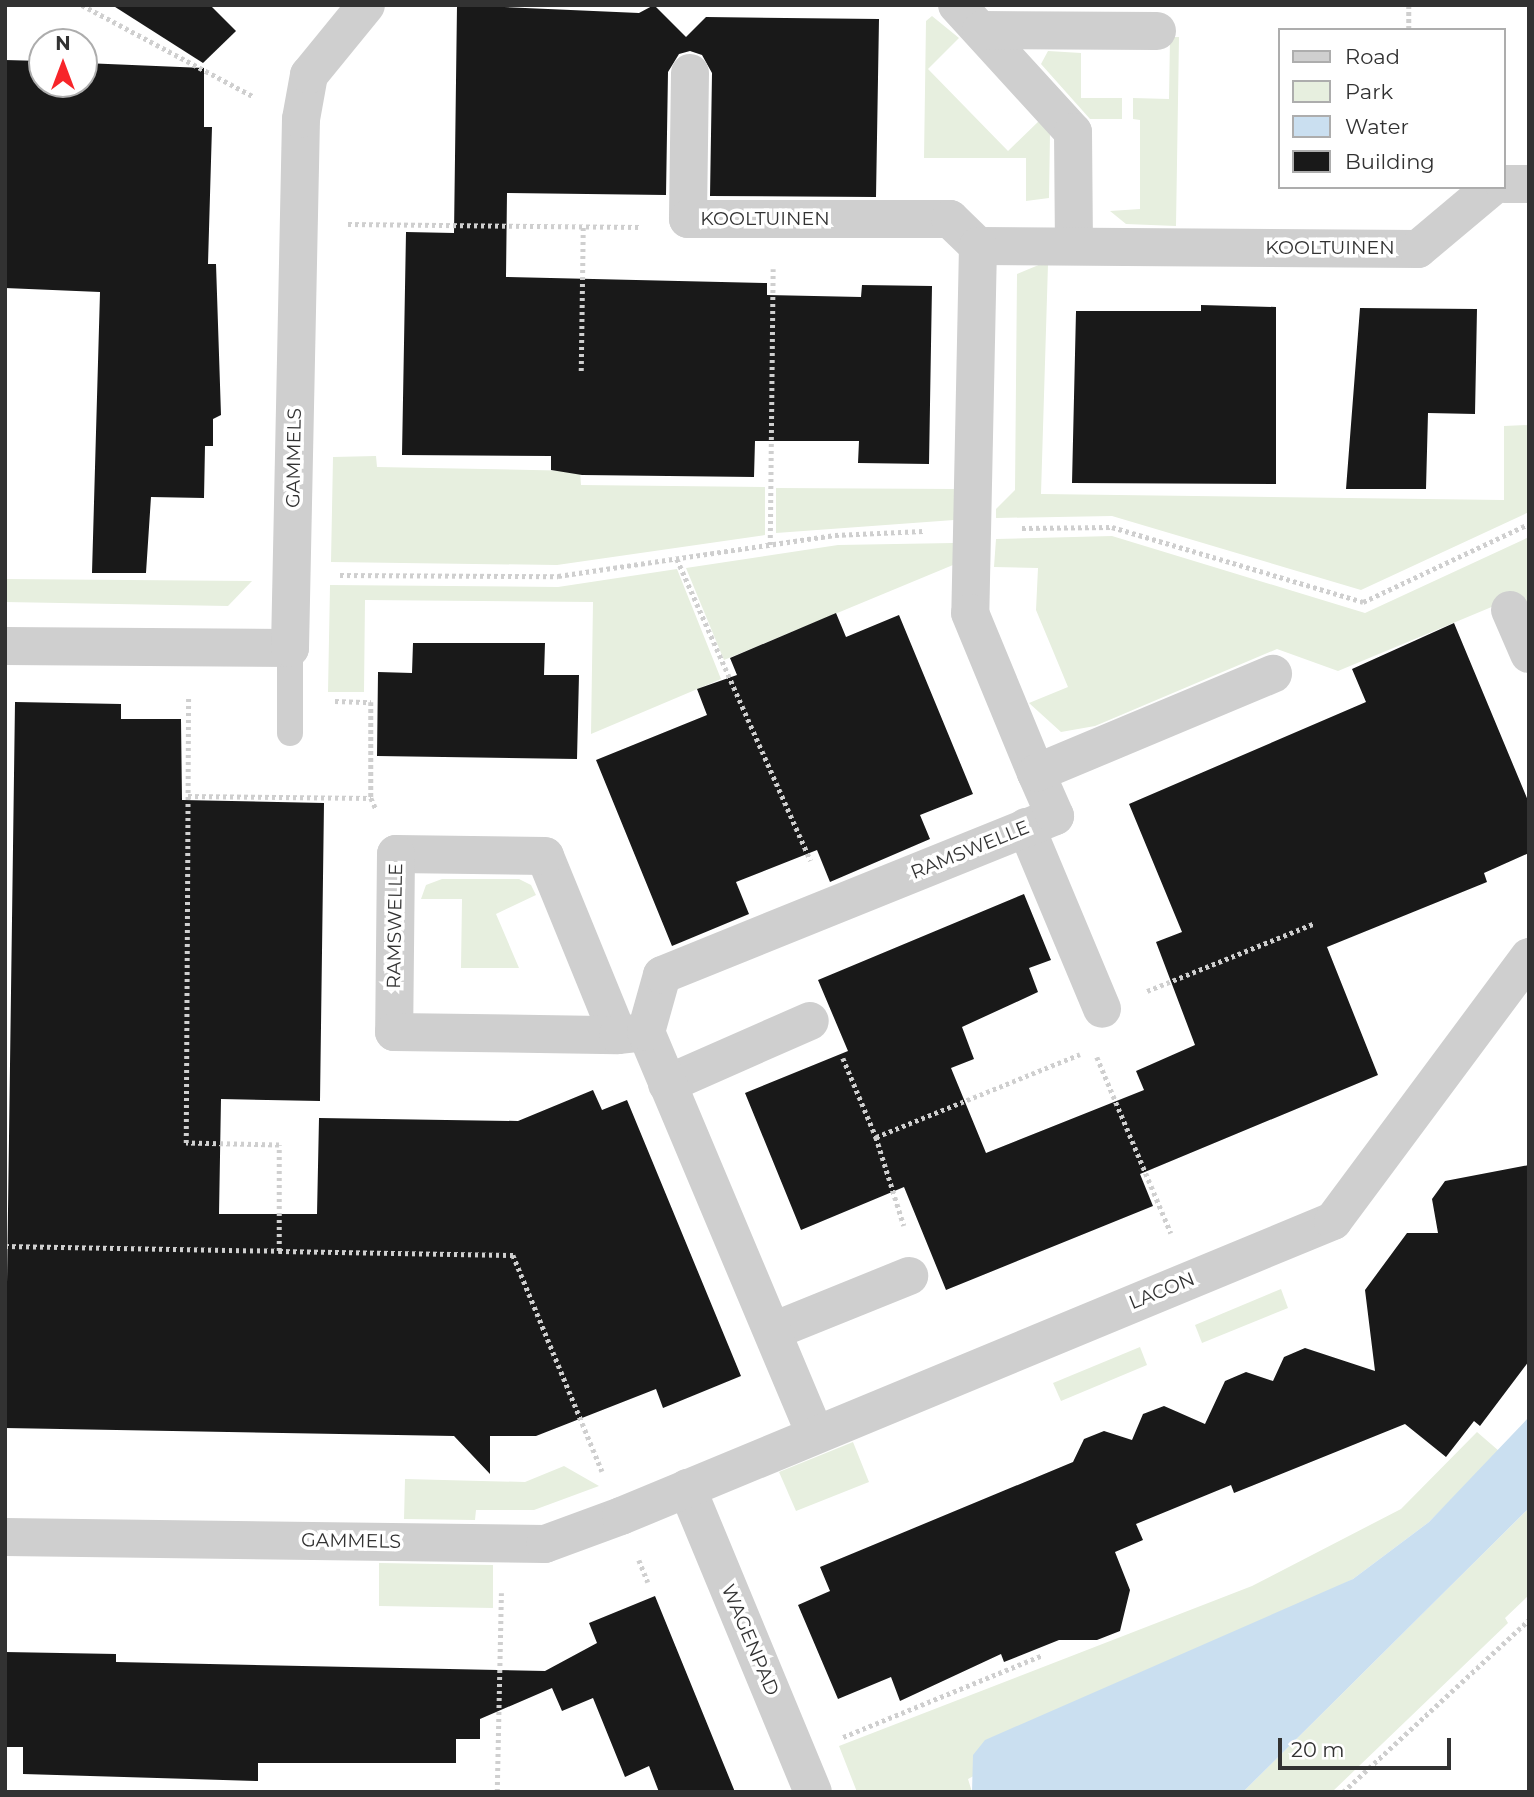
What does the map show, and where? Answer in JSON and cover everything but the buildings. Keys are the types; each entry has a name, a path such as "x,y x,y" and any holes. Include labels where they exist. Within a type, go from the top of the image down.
{"street":[{"name":"GAMMELS","path":"290,648 301,119 309,75 366,5"},
{"path":"969,18 1157,31"},
{"path":"969,18 1073,132 1074,246"},
{"name":"KOOLTUINEN","path":"690,73 688,219 950,219 978,246 1418,249 1490,189"},
{"path":"1506,184 1529,184"},
{"path":"972,530 978,246"},
{"name":"RAMSWELLE","path":"632,1033 662,975 1055,816 973,622 972,530"},
{"path":"1510,610 1529,654"},
{"path":"5,646 290,648"},
{"path":"1036,773 1273,674"},
{"path":"1027,827 1102,1009"},
{"name":"RAMSWELLE","path":"632,1033 394,1032 396,854 545,856 632,1033 667,1084 816,1434"},
{"name":"LACON","path":"687,1488 1334,1221 1529,957"},
{"path":"667,1084 810,1021"},
{"path":"773,1331 909,1276"},
{"name":"GAMMELS","path":"5,1537 545,1544 687,1488"},
{"name":"WAGENPAD","path":"687,1488 813,1792"}],"lane":[{"path":"290,648 290,733"}],"path":[{"path":"82,5 301,119"},
{"path":"1409,5 1409,28"},
{"path":"298,223 672,228 688,219"},
{"path":"770,545 774,219"},
{"path":"581,371 583,227"},
{"path":"292,575 558,576 835,534 1112,527 1363,602 1529,524"},
{"path":"677,559 746,725 761,736 830,908"},
{"path":"189,648 186,1143 279,1145 279,1251"},
{"path":"320,701 370,702 370,798 396,854"},
{"path":"188,796 370,798"},
{"path":"1102,1009 1315,923"},
{"path":"810,1021 835,1039 902,1204 909,1276"},
{"path":"876,1138 1094,1048 1190,1280"},
{"path":"5,1246 513,1255 648,1582"},
{"path":"497,1792 502,1543"},
{"path":"1343,1792 1529,1620"},
{"path":"798,1756 1043,1655"}],"green space":[{"path":"932,16 959,38 928,69 1008,151 1040,120 1050,133 1049,198 1026,201 1026,158 924,158 926,21"},
{"path":"1170,37 1179,37 1176,226 1126,224 1110,211 1140,209 1140,120 1133,119 1133,98 1169,99"},
{"path":"1048,51 1081,53 1081,98 1122,98 1122,119 1090,119 1041,64"},
{"path":"1041,264 1048,264 1041,494 1504,500 1504,426 1529,425 1529,512 1361,590 1112,516 996,518 996,509 1015,490 1017,274"},
{"path":"376,456 377,467 580,471 581,485 765,487 765,535 557,565 331,562 333,457"},
{"path":"776,488 955,489 954,520 776,533"},
{"path":"1112,536 1365,613 1529,537 1529,618 1494,606 1338,671 1277,649 1095,726 1061,732 1029,703 1068,687 1036,610 1038,568 994,567 996,539"},
{"path":"953,543 953,565 724,660 686,568 838,545"},
{"path":"677,569 721,679 591,734 593,602 365,600 364,692 328,692 330,585 558,587"},
{"path":"5,579 252,581 228,606 5,602"},
{"path":"442,879 519,879 531,885 536,895 496,914 519,968 461,968 462,899 421,899 426,885"},
{"path":"1281,1289 1288,1308 1202,1343 1195,1325"},
{"path":"1140,1347 1147,1365 1061,1401 1053,1383"},
{"path":"1477,1432 1499,1451 1429,1522 1353,1579 968,1779 972,1792 857,1792 839,1746 1252,1586 1401,1509"},
{"path":"853,1442 869,1482 796,1511 779,1472"},
{"path":"564,1466 599,1486 534,1510 476,1510 475,1520 404,1519 405,1479 525,1482"},
{"path":"1529,1508 1529,1595 1505,1618 1508,1623 1332,1792 1243,1792"},
{"path":"379,1563 493,1565 493,1608 379,1606"}],"water":[{"path":"1529,1417 1529,1508 1243,1792 972,1792 973,1755 985,1740 1353,1579 1429,1522"}]}
